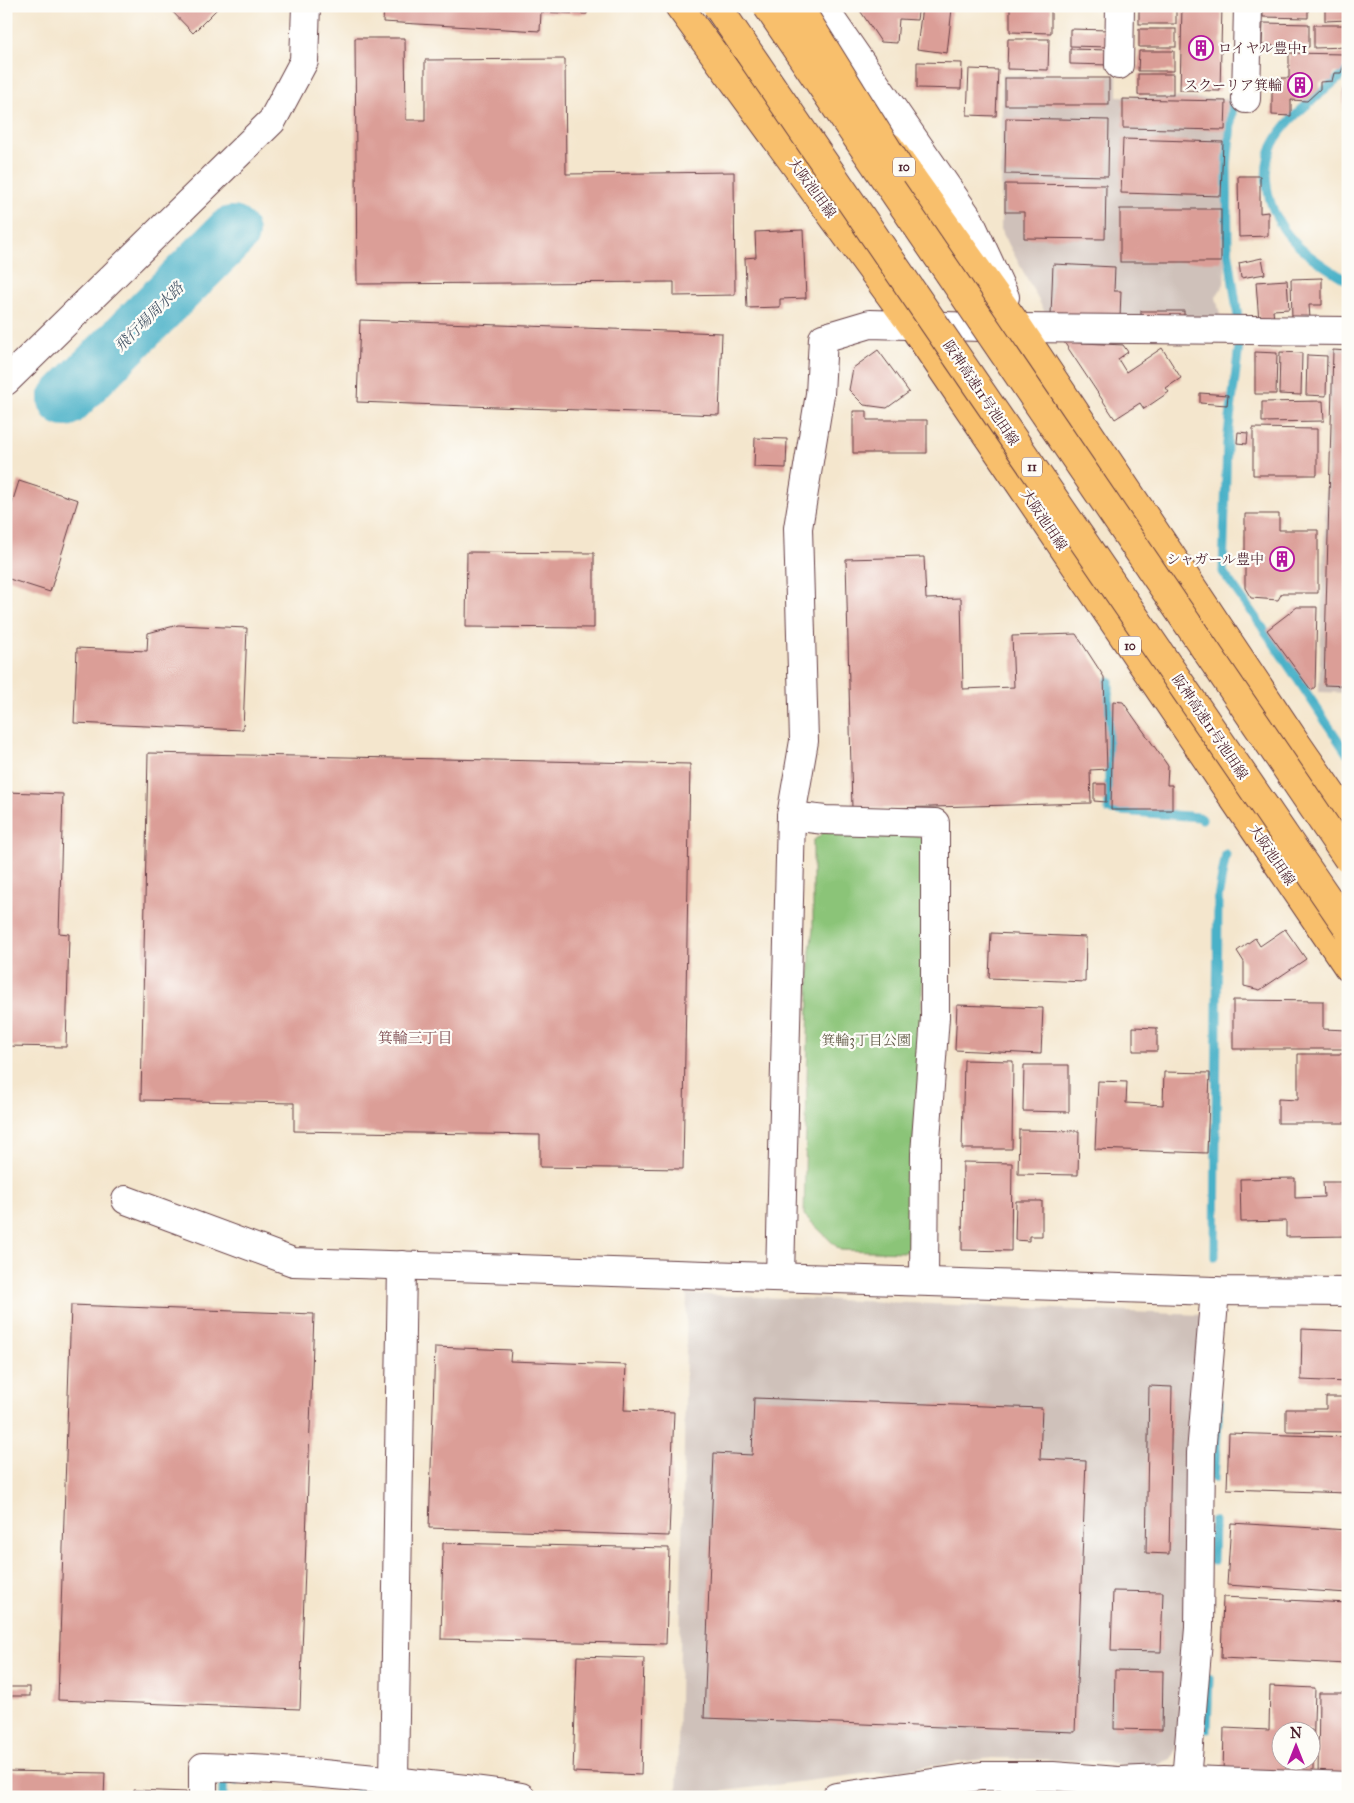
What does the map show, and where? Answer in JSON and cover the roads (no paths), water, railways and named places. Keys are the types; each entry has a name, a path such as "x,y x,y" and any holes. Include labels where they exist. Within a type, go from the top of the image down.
{"main road":[{"name":"大阪池田線","path":"679,6 912,324 1348,967"},
{"name":"阪神高速11号池田線","path":"717,6 1348,928"},
{"path":"767,6 1348,859"},
{"name":"10","path":"789,6 1019,328 1291,736 1346,813"},
{"path":"798,6 892,156 1017,372"}],"street":[{"path":"6,381 272,121 304,61 306,6"},
{"path":"822,6 969,219 1019,328"},
{"path":"1119,65 1120,6"},
{"path":"1246,99 1248,6"},
{"path":"780,1277 791,816 804,741 798,528 820,394 823,338 870,324 1019,328 1348,331"},
{"path":"791,816 825,820 935,822 935,1017 925,1154 924,1281"},
{"path":"126,1200 293,1262 1215,1291 1348,1292"},
{"path":"394,1781 402,1265"},
{"path":"1186,1780 1199,1628 1201,1453 1215,1291"},
{"path":"203,1797 203,1767 283,1770 480,1789 521,1797"},
{"path":"836,1797 981,1776 1053,1788 1118,1781 1186,1780 1278,1791 1348,1786"}],"waterway":[{"path":"1348,70 1300,110 1283,129 1271,150 1267,161 1266,173 1271,203 1285,231 1295,243 1319,263 1348,281"},
{"path":"1234,91 1227,167 1228,249 1238,317"},
{"name":"飛行場周水路","path":"65,400 232,233"},
{"path":"1239,346 1227,443 1223,572 1270,638 1346,752"},
{"path":"1109,681 1109,810 1199,817 1202,819"},
{"path":"1215,1257 1218,898 1226,854"},
{"path":"1214,1478 1219,1404"},
{"path":"1213,1561 1214,1521"},
{"path":"1207,1729 1209,1678"},
{"path":"223,1797 223,1784 227,1780 236,1781"},
{"path":"358,1791 408,1797"},
{"path":"1136,1794 1175,1793"}],"place":[{"name":"ロイヤル豊中1","path":"1201,48"},
{"name":"スクーリア箕輪","path":"1300,85"},
{"name":"シャガール豊中","path":"1282,559"}],"district":[{"name":"箕輪三丁目","path":"415,1038"}],"park label":[{"name":"箕輪3丁目公園","path":"866,1040"}]}
